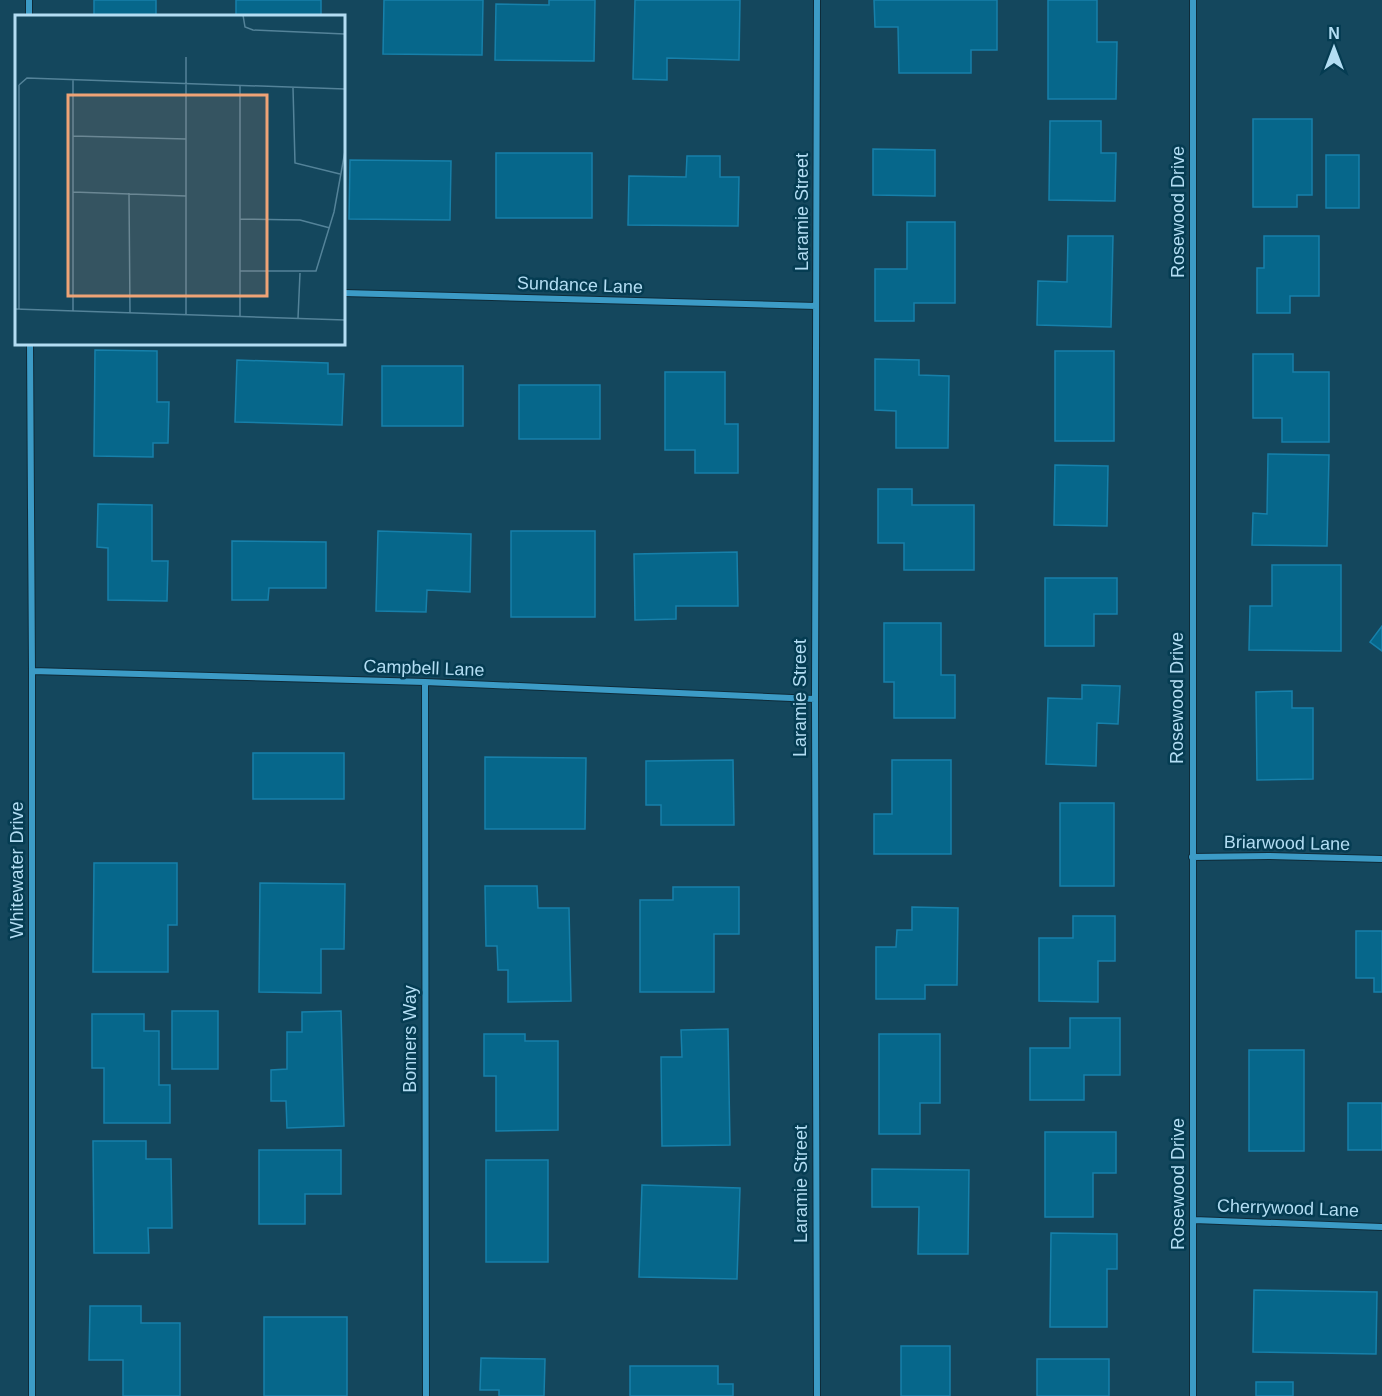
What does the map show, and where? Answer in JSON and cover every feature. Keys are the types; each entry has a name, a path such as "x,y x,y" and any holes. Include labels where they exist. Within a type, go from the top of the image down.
{"street":[{"path":"29,0 30,15"},
{"name":"Laramie Street","path":"817,0 815,699 817,1396"},
{"name":"Rosewood Drive","path":"1193,0 1193,1396"},
{"name":"Sundance Lane","path":"345,293 816,306"},
{"name":"Whitewater Drive","path":"30,345 32,1396"},
{"name":"Campbell Lane","path":"32,671 425,682 815,699"},
{"name":"Bonners Way","path":"425,682 426,1396"},
{"name":"Briarwood Lane","path":"1192,857 1269,856 1382,859"},
{"name":"Cherrywood Lane","path":"1194,1220 1382,1227"}],"building":[{"path":"94,0 156,0 156,15 94,15"},
{"path":"236,0 321,0 321,15 236,15"},
{"path":"384,0 483,0 482,55 383,54"},
{"path":"549,0 595,0 594,61 495,60 496,4 549,5"},
{"path":"635,0 740,0 739,60 667,58 667,80 633,79"},
{"path":"874,0 997,0 997,50 971,50 971,73 899,73 898,27 875,27"},
{"path":"1048,0 1097,0 1097,42 1117,42 1116,99 1048,99"},
{"path":"1253,119 1312,119 1312,195 1297,195 1297,207 1253,207"},
{"path":"1050,121 1101,121 1101,153 1116,153 1115,201 1049,200"},
{"path":"873,149 935,150 935,196 873,195"},
{"path":"496,153 592,153 592,218 496,218"},
{"path":"1326,155 1359,155 1359,208 1326,208"},
{"path":"687,156 720,156 720,177 739,177 738,226 628,225 629,176 686,177"},
{"path":"350,160 451,161 450,220 349,219"},
{"path":"907,222 955,222 955,303 914,303 914,321 875,321 875,269 907,269"},
{"path":"1068,236 1113,236 1111,327 1037,325 1038,281 1067,282"},
{"path":"1264,236 1319,236 1319,296 1290,296 1290,313 1257,313 1257,268 1264,268"},
{"path":"95,350 157,351 157,402 169,402 168,443 153,443 153,457 94,456"},
{"path":"1055,351 1114,351 1114,441 1055,441"},
{"path":"1253,354 1293,354 1293,372 1329,372 1329,442 1282,442 1282,418 1253,418"},
{"path":"875,359 919,360 919,375 949,376 948,448 896,448 896,411 875,410"},
{"path":"237,360 328,363 328,374 344,374 342,425 235,422"},
{"path":"382,366 463,366 463,426 382,426"},
{"path":"665,372 725,372 725,424 738,424 738,473 695,473 695,450 665,450"},
{"path":"519,385 600,385 600,439 519,439"},
{"path":"1268,454 1329,455 1327,546 1252,545 1253,513 1267,514"},
{"path":"1055,465 1108,466 1107,526 1054,525"},
{"path":"878,489 912,489 912,505 974,505 974,570 904,570 904,543 878,543"},
{"path":"98,504 152,505 152,561 168,561 167,601 108,600 108,548 97,547"},
{"path":"378,531 471,534 470,592 427,590 426,612 376,611"},
{"path":"511,531 595,531 595,617 511,617"},
{"path":"232,541 326,542 326,588 269,588 268,600 232,600"},
{"path":"737,552 738,606 676,606 676,619 635,620 634,554"},
{"path":"1272,565 1341,565 1341,651 1249,650 1250,606 1272,606"},
{"path":"1045,578 1117,578 1117,614 1094,614 1094,646 1045,646"},
{"path":"884,623 941,623 941,675 955,675 955,718 894,718 894,682 884,682"},
{"path":"1382,626 1382,651 1370,642"},
{"path":"1082,685 1120,686 1118,724 1097,723 1096,766 1046,764 1048,698 1082,699"},
{"path":"1292,691 1292,708 1313,708 1313,779 1257,780 1256,692"},
{"path":"253,753 344,753 344,799 253,799"},
{"path":"485,757 586,758 585,829 485,829"},
{"path":"733,760 734,825 661,825 661,805 646,805 646,761"},
{"path":"892,760 951,760 951,854 874,854 874,814 892,814"},
{"path":"1060,803 1114,803 1114,886 1060,886"},
{"path":"94,863 177,863 177,925 168,925 168,972 93,972"},
{"path":"260,883 345,884 344,949 321,949 321,993 259,992"},
{"path":"485,886 537,886 538,908 569,908 571,1001 508,1002 508,970 498,970 497,946 486,946"},
{"path":"673,887 739,887 739,934 714,934 714,992 640,992 640,900 673,900"},
{"path":"912,907 958,908 957,985 925,985 925,999 876,999 876,947 896,947 897,930 912,930"},
{"path":"1073,916 1115,916 1115,961 1098,961 1098,1002 1039,1001 1039,938 1073,938"},
{"path":"1356,931 1382,931 1382,992 1374,992 1374,978 1356,978"},
{"path":"172,1011 218,1011 218,1069 172,1069"},
{"path":"341,1011 344,1126 287,1128 286,1101 271,1101 271,1070 287,1069 287,1032 302,1032 302,1012"},
{"path":"92,1014 144,1014 144,1031 159,1031 159,1085 170,1085 170,1123 104,1123 104,1068 92,1068"},
{"path":"1070,1018 1120,1018 1120,1075 1084,1075 1084,1100 1030,1100 1030,1048 1070,1048"},
{"path":"728,1029 730,1145 662,1146 661,1057 682,1057 681,1030"},
{"path":"484,1034 525,1034 525,1041 558,1041 558,1130 496,1131 496,1076 484,1076"},
{"path":"879,1034 940,1034 940,1103 920,1103 920,1134 879,1134"},
{"path":"1249,1050 1304,1050 1304,1151 1249,1151"},
{"path":"1348,1103 1382,1103 1382,1150 1348,1150"},
{"path":"1045,1132 1116,1132 1116,1173 1093,1173 1093,1217 1045,1217"},
{"path":"93,1141 146,1141 146,1159 171,1159 172,1228 148,1228 149,1253 94,1253"},
{"path":"259,1150 341,1150 341,1194 305,1194 305,1224 259,1224"},
{"path":"486,1160 548,1160 548,1262 486,1262"},
{"path":"872,1169 969,1170 968,1254 918,1254 919,1207 872,1207"},
{"path":"642,1185 740,1188 737,1279 639,1277"},
{"path":"1051,1233 1117,1234 1117,1269 1107,1269 1107,1327 1050,1327"},
{"path":"1254,1290 1377,1292 1376,1354 1253,1352"},
{"path":"90,1306 141,1306 141,1323 180,1323 180,1396 123,1396 123,1360 89,1360"},
{"path":"264,1317 347,1317 347,1396 264,1396"},
{"path":"901,1346 950,1346 950,1396 901,1396"},
{"path":"481,1358 545,1359 544,1396 499,1396 499,1390 480,1390"},
{"path":"1037,1359 1109,1359 1109,1396 1037,1396"},
{"path":"630,1366 718,1366 718,1384 733,1384 733,1396 630,1396"},
{"path":"1256,1382 1293,1382 1293,1396 1256,1396"}]}
